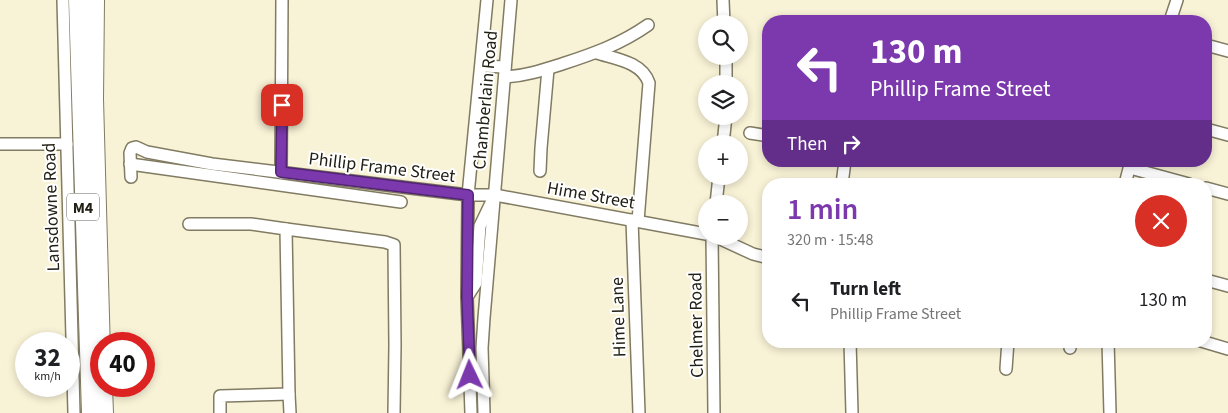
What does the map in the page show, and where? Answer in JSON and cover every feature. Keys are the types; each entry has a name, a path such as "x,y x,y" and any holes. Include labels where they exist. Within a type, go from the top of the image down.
{"highway":[{"name":"M4","path":"78,0 91,413"},
{"name":"M4","path":"95,0 94,99 100,332"},
{"path":"103,397 104,413"}],"street":[{"name":"Lansdowne Road","path":"63,0 74,413"},
{"path":"281,172 282,0"},
{"name":"Chamberlain Road","path":"471,413 467,297 468,195 488,0"},
{"name":"Chamberlain Road","path":"484,413 482,348 511,0"},
{"path":"723,0 724,15"},
{"path":"1172,15 1176,0"},
{"path":"482,66 520,76 598,53 625,40 648,25"},
{"path":"1212,47 1228,51"},
{"name":"Hime Lane","path":"598,53 642,70 649,83 635,221 638,413"},
{"path":"540,171 548,69"},
{"path":"1212,131 1228,135"},
{"path":"750,133 762,135"},
{"path":"0,144 66,144"},
{"name":"Phillip Frame Street","path":"130,164 130,150 136,147 147,152 212,164 468,195"},
{"path":"131,177 130,164 401,202"},
{"path":"1140,167 1172,178"},
{"path":"1212,190 1228,194"},
{"name":"Hime Street","path":"468,195 495,196 698,233"},
{"path":"467,297 476,283 480,226 495,196"},
{"path":"189,224 250,224 385,242 394,245 394,413"},
{"path":"286,229 290,413"},
{"name":"Chelmer Road","path":"713,245 714,413"},
{"path":"732,245 762,256"},
{"path":"1212,282 1228,286"},
{"path":"468,318 484,318"},
{"path":"1212,344 1228,349"},
{"path":"850,348 852,413"},
{"path":"1006,369 1008,348"},
{"path":"1108,348 1110,413"},
{"path":"220,413 220,396 289,394"}],"route":[{"path":"282,105 281,172 468,195 467,297 470,375"}]}
